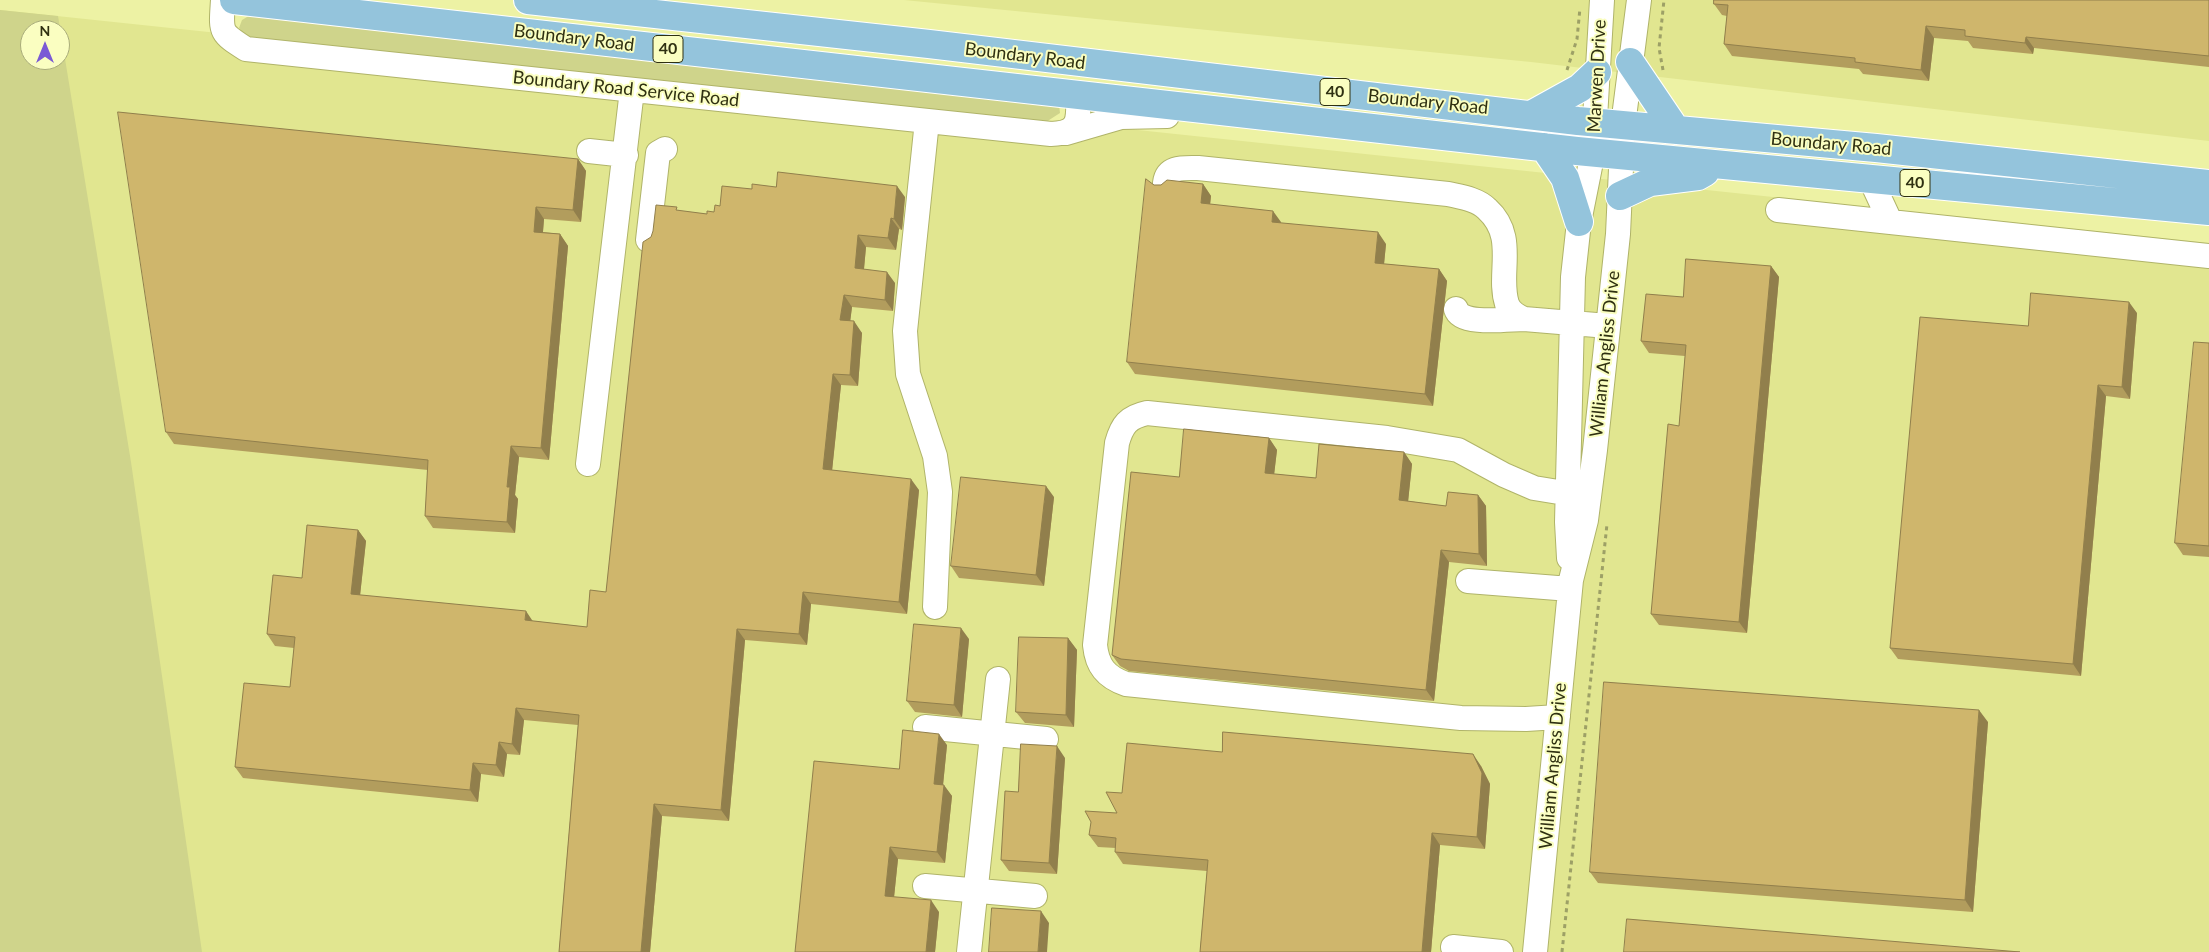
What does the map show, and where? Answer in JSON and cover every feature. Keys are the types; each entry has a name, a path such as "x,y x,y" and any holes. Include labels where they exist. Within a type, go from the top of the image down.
{"main road":[{"name":"Boundary Road","path":"234,0 1268,118 1717,165 2209,211"},
{"name":"Boundary Road","path":"528,0 1533,114 1594,123 1876,148 2209,184"},
{"path":"1076,62 1078,96"},
{"path":"1630,62 1676,130"},
{"path":"1533,114 1580,88 1597,72"},
{"path":"1544,147 1565,178 1579,222"},
{"path":"1620,196 1650,182 1698,176 1717,165"}],"street":[{"name":"Boundary Road Service Road","path":"223,0 221,24 225,36 246,49 1051,134 1066,133 1121,117 1138,115 1224,122 1268,118"},
{"name":"Marwen Drive","path":"1593,152 1602,0"},
{"name":"Marwen Drive","path":"1623,125 1639,0"},
{"path":"588,464 626,154 632,90"},
{"path":"1066,133 1074,126 1078,117 1078,96"},
{"path":"927,121 905,331 908,374 935,456 940,492 935,607"},
{"name":"William Angliss Drive","path":"1535,952 1570,584 1567,522 1578,496 1608,326 1620,196 1620,154 1623,125"},
{"path":"648,240 658,154 665,149"},
{"path":"588,151 626,154"},
{"name":"William Angliss Drive","path":"1578,496 1570,323 1579,222 1593,152"},
{"path":"1165,183 1166,177 1170,172 1180,168 1198,168 1448,194 1471,200 1486,208 1498,222 1504,238 1508,306 1515,315 1524,319"},
{"name":"Boundary Road","path":"1870,178 1890,221"},
{"path":"1778,210 2209,256"},
{"path":"1456,309 1461,316 1472,320 1524,319 1608,326"},
{"path":"1558,717 1526,719 1461,718 1126,684 1115,681 1099,666 1095,646 1116,443 1121,429 1136,415 1147,413 1211,418 1387,438 1458,450 1504,476 1534,488 1578,496"},
{"path":"1468,581 1570,584"},
{"path":"969,952 998,679"},
{"path":"925,727 1046,740"},
{"path":"925,886 1035,896"},
{"path":"1453,947 1501,952"}],"path":[{"path":"1565,77 1577,39 1581,0"},
{"path":"1664,0 1659,48 1664,74"},
{"path":"1562,952 1608,518"}],"shaded area":[{"path":"904,0 2209,0 2209,141 1531,62"},
{"path":"0,10 2209,243 2209,952 0,952"},
{"path":"0,10 58,16 59,20 20,20 20,70 67,70 131,462 202,952 0,952"},
{"path":"252,14 1059,105 1060,113 1046,122 252,39 239,28 242,20"}],"building":[{"path":"1714,0 2209,0 2209,56 2026,37 2025,43 1965,36 1965,30 1926,26 1921,70 1855,62 1855,58 1724,44 1728,5 1714,4"},
{"path":"118,112 578,159 573,210 536,207 534,232 560,234 541,448 511,446 507,487 510,487 507,522 425,516 428,460 166,432"},
{"path":"778,172 897,186 894,219 891,218 888,238 858,235 855,268 887,272 885,300 844,295 840,320 854,321 850,375 833,374 823,469 911,479 899,602 803,592 799,634 737,629 721,810 654,804 641,952 559,952 579,715 516,708 512,744 499,742 496,765 473,763 470,790 235,767 244,683 290,687 295,637 267,634 273,575 302,578 307,525 358,530 351,594 526,611 525,620 587,627 590,590 606,592 643,242 651,237 656,205 677,207 676,210 707,214 707,211 714,212 715,205 720,206 722,186 752,189 752,184 776,187"},
{"path":"1146,179 1154,185 1161,185 1167,180 1203,184 1201,203 1273,211 1272,222 1378,232 1375,263 1439,269 1425,394 1127,362"},
{"path":"1686,259 1771,266 1739,622 1651,614 1668,424 1679,426 1686,345 1641,341 1646,294 1683,297"},
{"path":"2031,293 2129,302 2122,387 2098,385 2073,664 1890,648 1920,317 2028,326"},
{"path":"2194,342 2209,343 2209,546 2175,543"},
{"path":"1184,429 1269,438 1265,473 1316,478 1319,444 1404,452 1399,500 1446,506 1448,492 1478,495 1479,554 1441,550 1426,690 1121,659 1112,655 1131,472 1179,477"},
{"path":"961,477 1046,486 1036,575 951,566"},
{"path":"914,624 961,628 954,705 907,701"},
{"path":"1019,637 1068,638 1066,715 1016,712"},
{"path":"1604,682 1979,710 1965,900 1590,872"},
{"path":"903,730 939,734 934,784 944,785 937,852 890,847 885,896 931,900 926,952 795,952 814,761 899,769"},
{"path":"1223,732 1473,754 1482,773 1477,837 1432,833 1422,952 1200,952 1208,860 1115,852 1116,838 1089,835 1091,822 1085,811 1117,813 1106,792 1122,793 1127,743 1222,752"},
{"path":"1021,744 1057,746 1049,863 1001,860 1005,791 1018,792"},
{"path":"992,908 1041,911 1038,952 989,952"},
{"path":"1627,919 2020,952 1624,952"}]}
